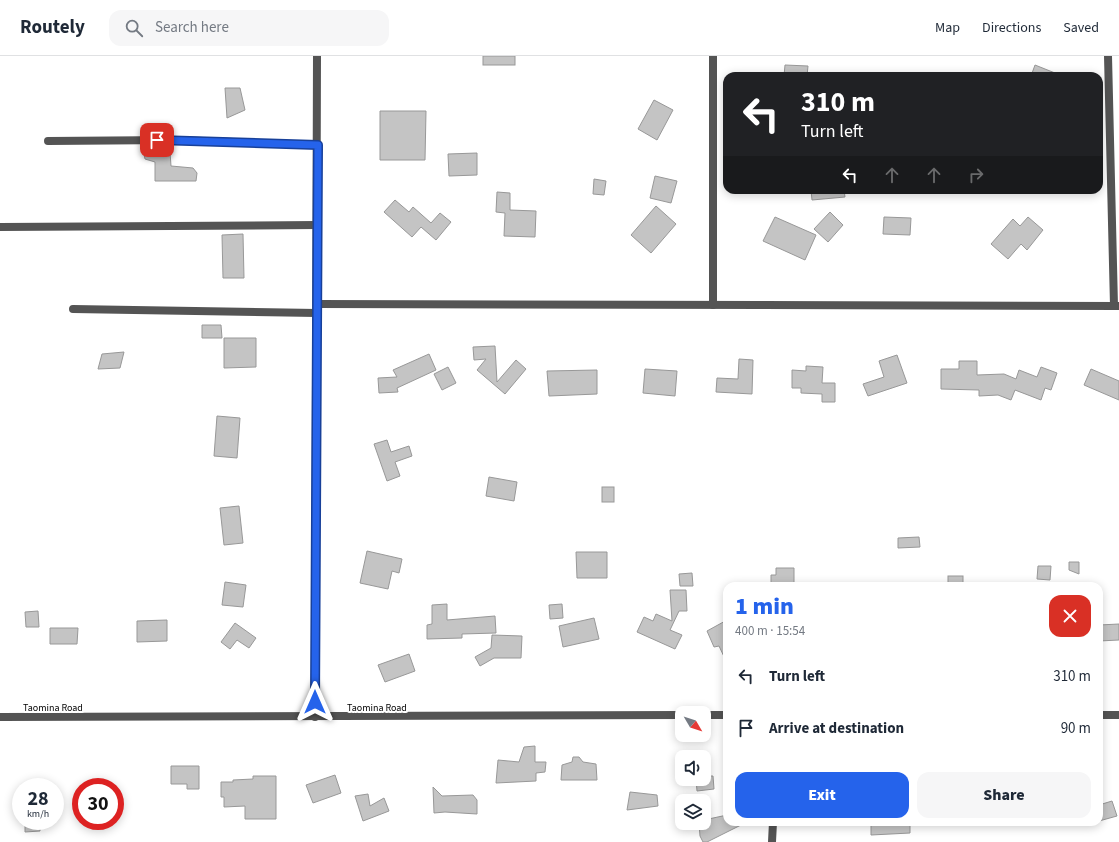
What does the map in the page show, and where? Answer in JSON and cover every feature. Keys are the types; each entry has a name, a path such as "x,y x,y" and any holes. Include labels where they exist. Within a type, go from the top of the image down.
{"street":[{"path":"315,718 318,145 317,56"},
{"path":"713,56 713,305"},
{"path":"317,304 1116,306 1108,56"},
{"path":"48,141 173,140 318,145"},
{"path":"0,227 317,225"},
{"path":"73,309 317,313"},
{"name":"Taomina Road","path":"0,717 315,718 675,715"},
{"path":"711,715 723,715"},
{"path":"1103,715 1119,715"},
{"path":"772,842 773,826"}],"building":[{"path":"483,56 515,56 515,65 483,65"},
{"path":"785,65 808,66 807,72 784,72"},
{"path":"1035,65 1052,72 1032,72"},
{"path":"225,88 240,88 245,110 227,118"},
{"path":"654,100 673,110 657,140 638,129"},
{"path":"380,111 426,111 425,160 380,160"},
{"path":"143,150 170,152 171,166 193,168 197,173 196,181 155,181 155,162 145,159"},
{"path":"477,153 477,175 449,176 448,154"},
{"path":"655,176 677,181 671,203 650,198"},
{"path":"594,179 606,181 604,195 593,194"},
{"path":"497,192 510,193 510,210 536,211 535,237 504,236 505,213 496,212"},
{"path":"811,194 845,194 845,197 812,200"},
{"path":"395,200 409,212 413,207 431,223 440,213 451,222 436,240 421,227 412,237 384,212"},
{"path":"656,206 676,224 651,253 631,235"},
{"path":"830,212 843,225 828,242 814,229"},
{"path":"775,217 816,235 805,260 763,241"},
{"path":"884,217 911,218 910,235 883,234"},
{"path":"1028,217 1043,230 1027,250 1021,244 1008,259 991,244 1013,219 1020,226"},
{"path":"243,234 244,278 223,278 222,235"},
{"path":"202,325 221,325 222,338 202,338"},
{"path":"224,338 256,338 256,367 224,368"},
{"path":"495,346 497,382 516,360 526,369 505,394 477,370 486,359 474,360 473,347"},
{"path":"124,352 120,368 98,369 102,354"},
{"path":"429,354 436,370 397,388 398,392 379,393 378,378 397,377 393,370"},
{"path":"897,355 907,383 868,396 863,384 884,377 879,361"},
{"path":"739,359 753,360 752,394 716,392 717,378 738,379"},
{"path":"959,361 977,361 977,375 1004,374 1016,379 1019,370 1037,377 1041,367 1057,373 1051,390 1045,388 1041,400 1015,390 1011,400 998,395 979,396 979,390 941,389 941,369 959,369"},
{"path":"806,366 823,367 822,383 835,383 835,402 822,402 822,394 801,393 801,388 792,388 792,370 806,371"},
{"path":"448,367 456,383 442,390 434,374"},
{"path":"645,369 677,371 675,396 643,393"},
{"path":"1091,369 1119,381 1119,400 1084,385"},
{"path":"597,370 597,394 549,396 547,371"},
{"path":"217,416 240,418 237,458 214,456"},
{"path":"387,440 391,452 409,446 412,456 395,462 400,476 387,481 374,444"},
{"path":"489,477 517,482 514,501 486,496"},
{"path":"602,487 614,487 614,502 602,502"},
{"path":"239,506 243,543 224,545 220,508"},
{"path":"919,537 920,547 898,548 898,538"},
{"path":"367,551 402,559 399,573 392,571 388,589 360,583"},
{"path":"576,552 607,552 607,578 577,578"},
{"path":"1069,562 1079,562 1079,574 1069,570"},
{"path":"1038,566 1051,566 1050,580 1037,579"},
{"path":"776,568 794,568 794,582 771,582 771,575 776,575"},
{"path":"692,573 693,586 680,586 679,574"},
{"path":"948,576 963,576 963,582 948,582"},
{"path":"225,582 246,585 243,607 222,605"},
{"path":"670,590 686,590 687,611 679,611 670,630 682,635 675,649 637,632 644,617 653,621 656,614 672,621"},
{"path":"447,604 447,620 495,616 496,633 462,634 462,638 427,639 427,625 432,624 432,605"},
{"path":"562,604 563,618 550,619 549,605"},
{"path":"38,611 39,627 26,627 25,612"},
{"path":"594,618 599,639 563,647 559,626"},
{"path":"167,620 167,641 137,642 137,621"},
{"path":"723,622 723,654 719,646 714,647 707,631"},
{"path":"235,623 256,638 249,648 237,640 230,649 221,642"},
{"path":"1119,624 1119,640 1103,641 1103,625"},
{"path":"50,628 78,628 77,644 50,644"},
{"path":"492,635 522,636 521,658 494,658 480,666 475,657 491,648"},
{"path":"409,654 415,671 385,682 378,665"},
{"path":"535,746 535,762 546,762 545,772 536,773 536,781 496,783 498,760 519,762 524,747"},
{"path":"573,757 579,757 583,762 596,764 597,780 561,780 562,765 572,762"},
{"path":"171,766 199,766 199,789 187,789 187,784 171,784"},
{"path":"335,775 341,793 313,803 306,785"},
{"path":"253,776 276,776 276,819 245,819 245,806 224,807 224,797 221,797 221,782 253,779"},
{"path":"711,776 713,776 714,789 697,791 697,786 711,786"},
{"path":"433,787 442,796 473,795 477,800 477,814 445,812 434,813"},
{"path":"630,792 657,795 658,806 627,810"},
{"path":"368,794 370,806 384,798 389,811 363,821 355,796"},
{"path":"1112,801 1117,816 1103,820 1103,804"},
{"path":"723,816 723,826 739,826 707,842 703,842 700,836 700,830 711,830 711,818"},
{"path":"871,826 910,826 910,833 871,835"},
{"path":"25,830 40,830 40,831 25,832"}],"route":[{"path":"157,140 318,145 315,702"}]}
